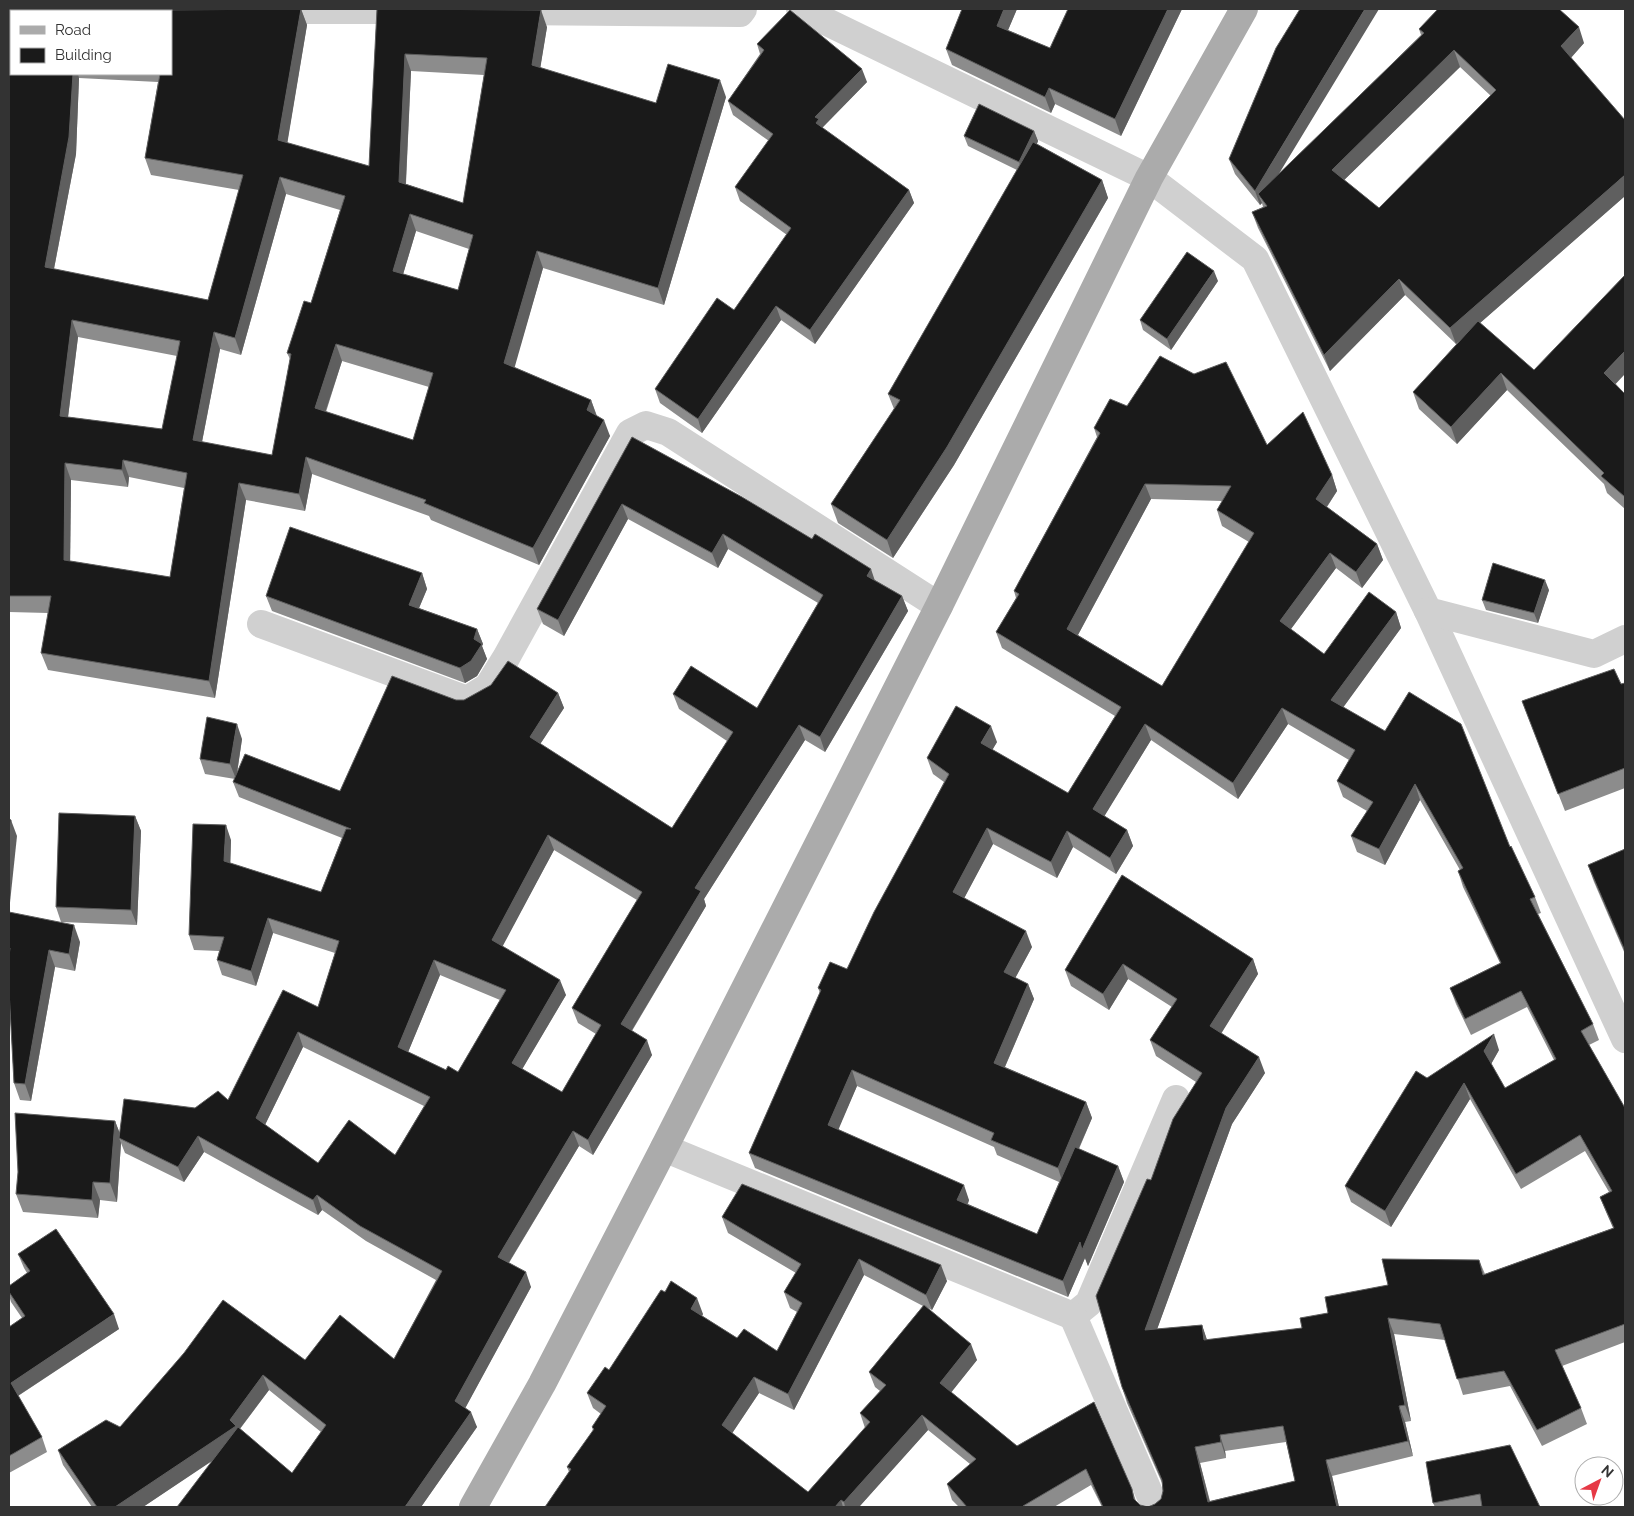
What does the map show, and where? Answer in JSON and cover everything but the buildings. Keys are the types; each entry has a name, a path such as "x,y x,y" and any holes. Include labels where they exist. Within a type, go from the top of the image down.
{"main road":[{"path":"473,1507 542,1384 664,1148 939,606 1148,178 1244,9"}],"street":[{"path":"482,11 740,13 743,9"},
{"path":"800,9 1148,178 1256,259 1428,611 1625,1038"},
{"path":"240,10 434,10"},
{"path":"261,624 467,700 488,686 506,658 630,433 646,425 668,432 939,606"},
{"path":"1428,611 1594,654 1625,639"},
{"path":"1073,1316 1090,1303 1176,1099"},
{"path":"664,1148 1073,1316 1153,1502 1153,1507"}]}
